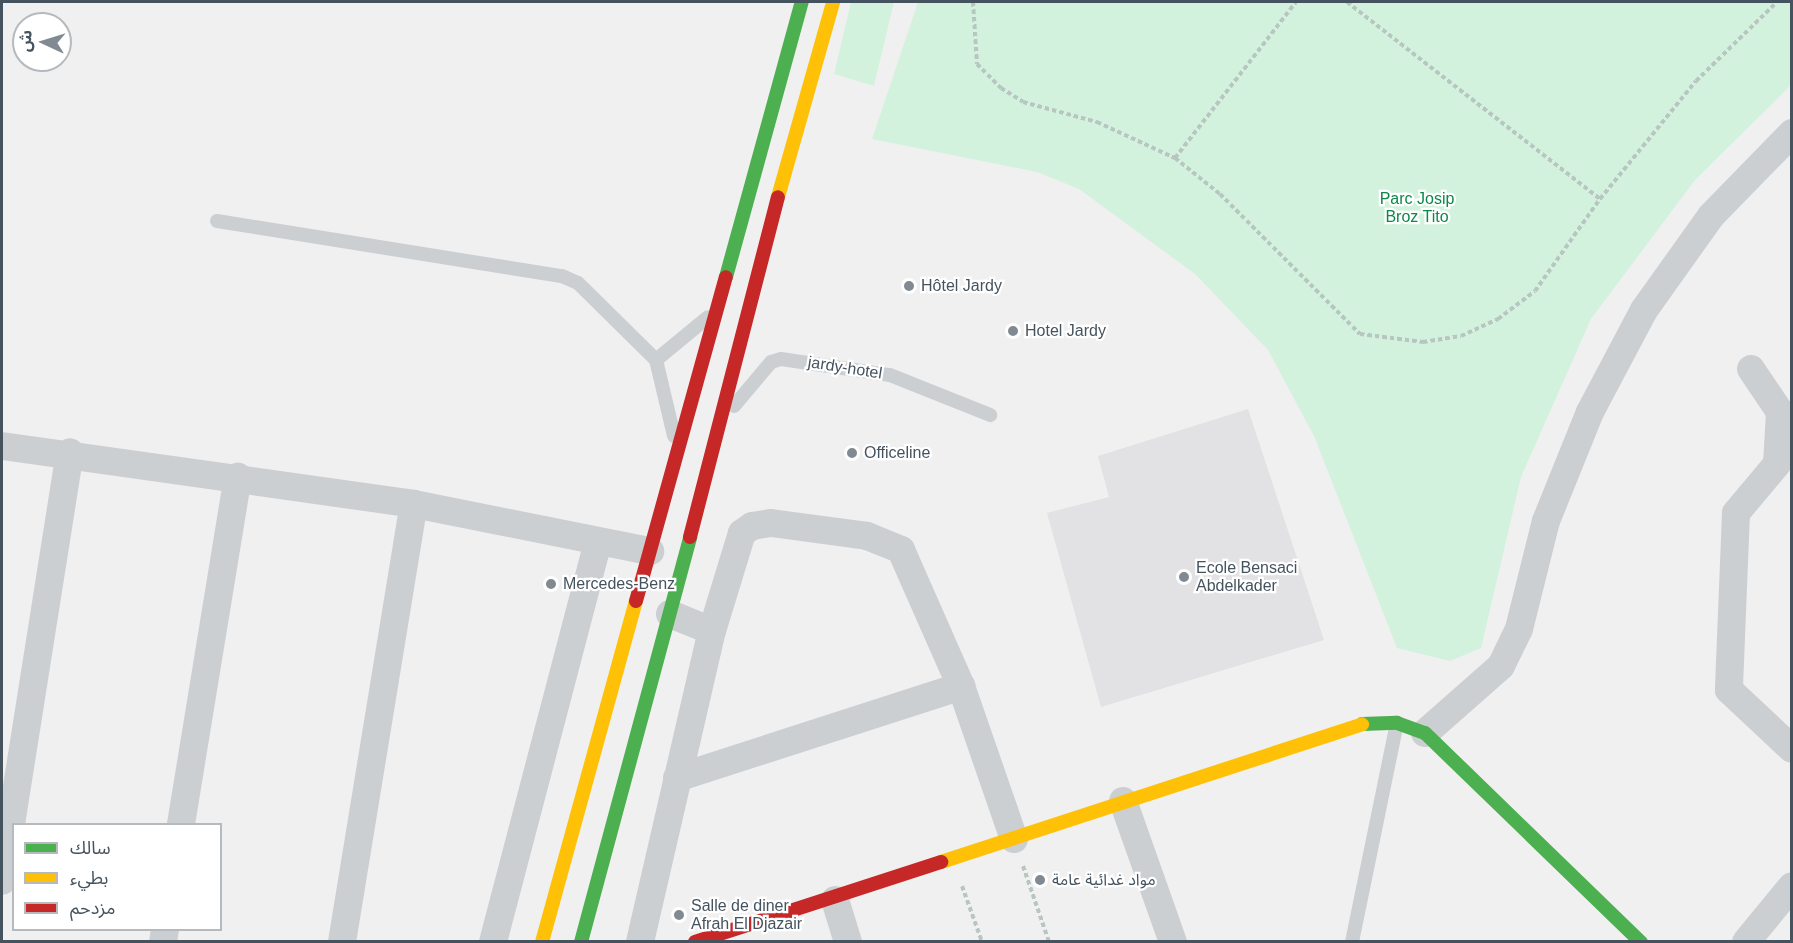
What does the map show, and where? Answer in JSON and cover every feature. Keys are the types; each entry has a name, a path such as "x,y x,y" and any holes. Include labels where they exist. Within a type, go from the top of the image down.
{"main road":[{"path":"542,942 802,2"},
{"path":"581,942 721,423 745,314 833,2"},
{"path":"695,942 835,900 1123,801 1368,722 1397,723 1425,733 1641,942"}],"street":[{"path":"1425,733 1501,666 1520,629 1546,521 1585,423 1644,310 1711,216 1791,133"},
{"path":"1751,369 1780,412 1777,464 1736,513 1729,690 1791,749"},
{"path":"2,446 70,452 414,504 598,543 650,551"},
{"path":"2,881 70,452"},
{"path":"182,823 238,477"},
{"path":"342,942 414,504"},
{"path":"640,942 712,631 742,533 752,526 771,523 886,540 901,550 961,686 1014,839"},
{"path":"493,942 598,543"},
{"path":"670,614 712,631"},
{"path":"677,778 961,686"},
{"path":"1123,801 1173,942"},
{"path":"1746,942 1791,886"},
{"path":"835,900 848,942"}],"lane":[{"path":"217,221 562,276 578,283 656,360 678,450"},
{"path":"656,360 716,310"},
{"name":"jardy-hotel","path":"721,423 761,372 782,359 890,375 990,415"},
{"path":"1352,942 1397,723"}],"path":[{"path":"973,2 977,64 1001,88 1023,102 1098,122 1175,158 1220,194 1360,334 1386,340 1461,336 1498,319 1535,291 1600,199 1731,42 1777,2"},
{"path":"1175,158 1296,2"},
{"path":"1347,2 1600,199"},
{"path":"1014,839 1049,942"},
{"path":"953,859 982,942"}],"shaded area":[{"name":"Ecole Bensaci Abdelkader","path":"1248,409 1324,640 1101,707 1047,513 1109,497 1098,456"}],"green space":[{"path":"851,2 894,2 874,86 834,74"},
{"name":"Parc Josip Broz Tito","path":"918,2 1791,2 1791,85 1695,180 1591,319 1521,477 1481,648 1450,661 1397,648 1314,436 1268,350 1195,274 1079,189 1037,172 872,139"}],"traffic: fast":[{"path":"726,277 802,2"},
{"path":"581,942 690,537"},
{"path":"1362,724 1397,723 1425,733 1641,942"}],"traffic: slow":[{"path":"778,197 833,2"},
{"path":"542,942 636,601"},
{"path":"941,862 1362,724"}],"traffic: jam":[{"path":"690,537 778,197"},
{"path":"636,601 726,277"},
{"path":"695,942 941,862"}],"place":[{"name":"Hôtel Jardy","path":"909,286"},
{"name":"Hotel Jardy","path":"1013,331"},
{"name":"Officeline","path":"852,453"},
{"name":"Ecole Bensaci Abdelkader","path":"1184,577"},
{"name":"Mercedes-Benz","path":"551,584"},
{"name":"مواد غدائية عامة","path":"1040,880"},
{"name":"Salle de diner Afrah El Djazair","path":"679,915"}]}
